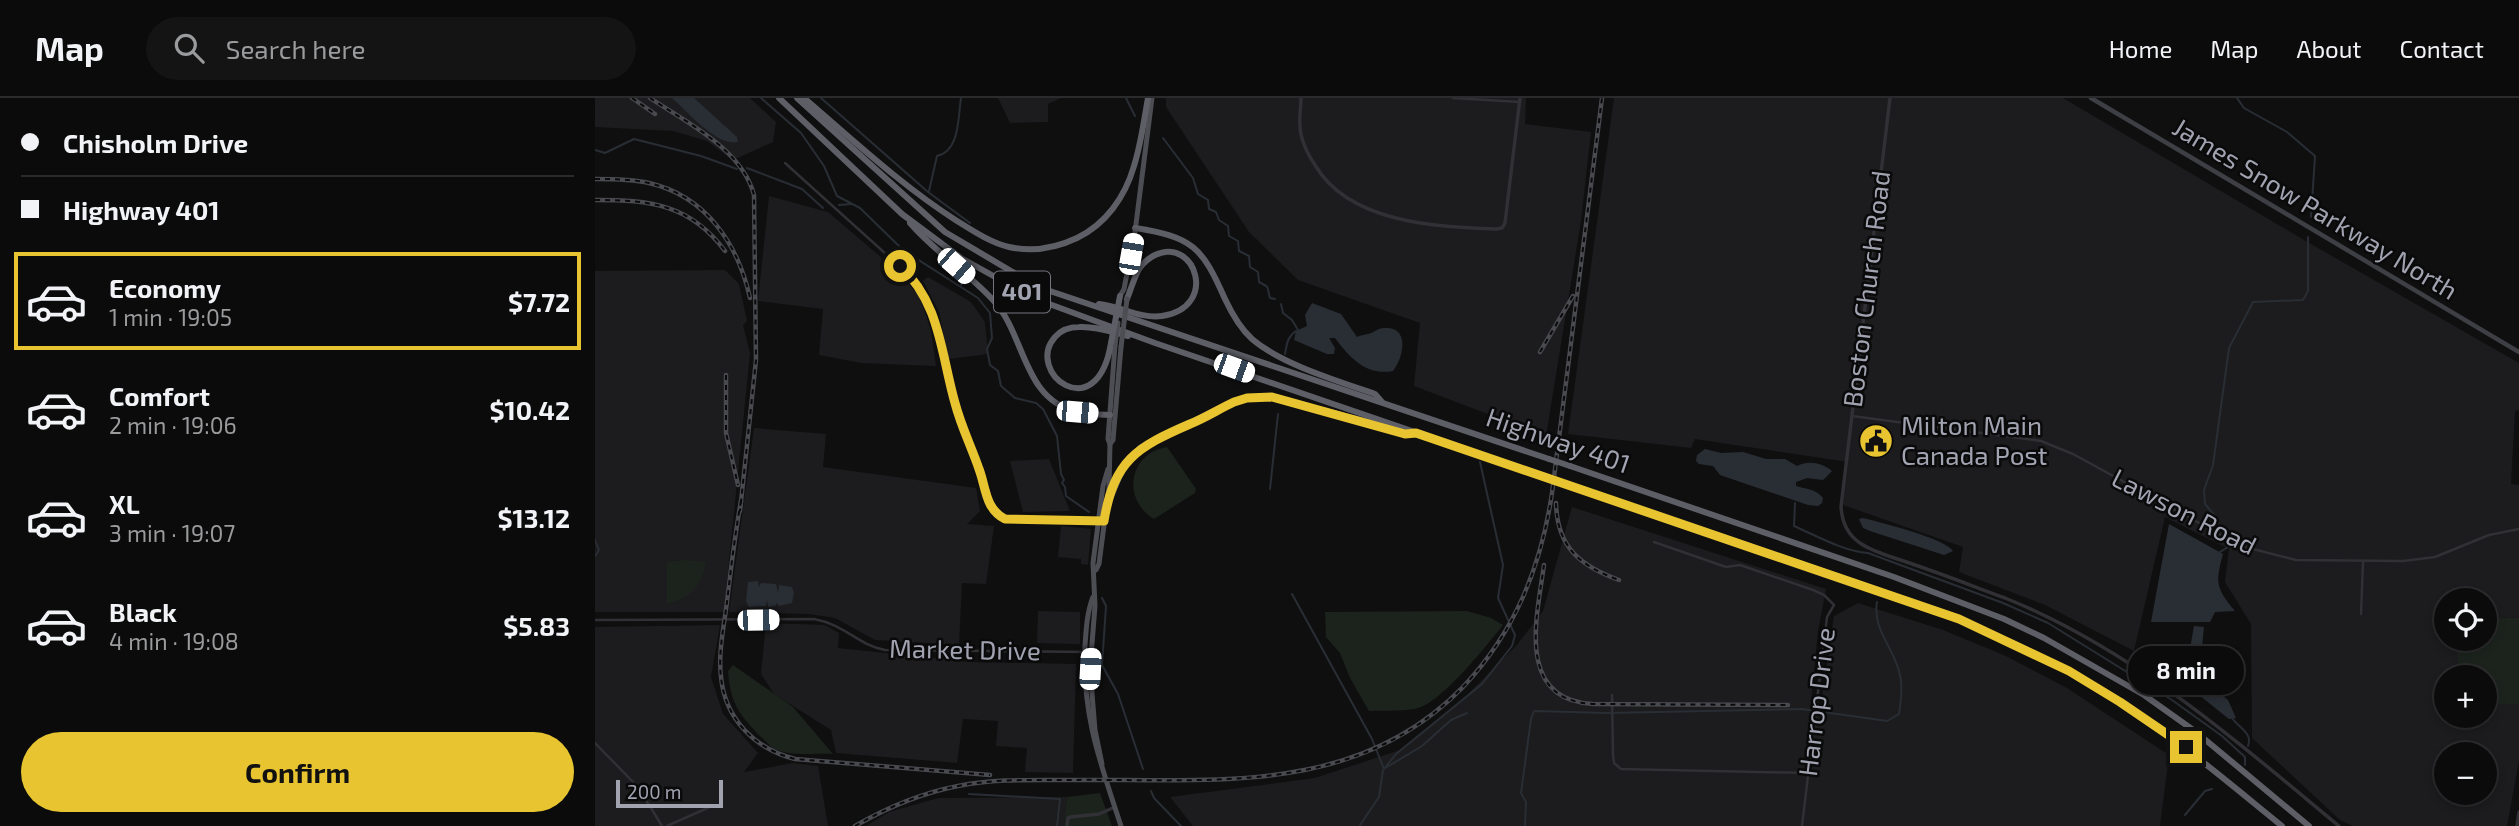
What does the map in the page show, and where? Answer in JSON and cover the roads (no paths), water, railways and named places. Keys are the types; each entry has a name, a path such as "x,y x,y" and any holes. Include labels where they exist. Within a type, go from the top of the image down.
{"highway":[{"name":"Highway 401","path":"779,98 902,214 961,258 1014,288 1053,306 1155,343 1943,613 2037,654 2133,710 2186,747 2282,826"},
{"name":"Highway 401","path":"797,98 945,232 1038,287 1894,577 1992,614 2045,638 2133,688 2196,732 2309,826"},
{"path":"804,98 943,212 993,241 1009,247 1028,249 1065,244 1086,234 1107,217 1119,201 1134,167 1150,98"},
{"path":"902,214 924,239 995,302 1009,322 1030,374 1049,398 1077,412 1110,415"},
{"path":"1135,228 1174,236 1194,247 1208,262 1235,319 1251,338 1264,348 1279,357 1375,394 1383,404"},
{"path":"1086,303 1106,305 1151,317 1184,309 1195,293 1197,284 1193,268 1182,256 1168,251 1152,257 1139,270 1124,295 1116,345 1102,375 1090,386 1069,386 1062,382 1047,363 1052,340 1067,329 1088,327 1155,343"},
{"path":"1107,508 1123,468 1140,448 1212,412 1247,398 1272,397 1405,434 1416,433"}],"main road":[{"path":"1101,521 1107,508 1108,439 1116,345 1135,228 1150,98"},
{"name":"James Snow Parkway North","path":"2091,98 2519,352"},
{"path":"1110,444 1113,440 1116,345"},
{"path":"1108,469 1103,486 1099,564 1095,571 1094,595 1089,606 1089,716 1098,758 1121,826"}],"street":[{"path":"1301,98 1300,125 1304,145 1327,183 1344,198 1360,206 1410,221 1502,228 1505,223 1520,100 1453,98"},
{"name":"Boston Church Road","path":"1890,98 1841,507 1845,526 1854,538 1869,549 2009,600 2092,642 2179,697 2339,826"},
{"path":"785,163 907,273 925,295 936,322 960,421 979,467 992,509 1000,517 1010,521 1101,521"},
{"name":"Lawson Road","path":"1852,416 2041,440 2073,454 2241,546 2296,560 2363,562 2435,557 2490,535 2519,528"},
{"name":"Harrop Drive","path":"1654,542 1726,567 1740,565 1813,590 1834,605 1827,617 1802,826"},
{"path":"2361,614 2363,562"},
{"name":"Market Drive","path":"595,620 814,619 838,625 870,646 885,650 1088,652"},
{"path":"1612,695 1612,755 1614,763 1621,769 1808,773"},
{"path":"595,743 638,787 665,826 712,806"},
{"path":"1067,826 1070,817 1099,814 1115,807"},
{"path":"2517,826 2519,812"}],"waterway":[{"path":"761,98 801,133 824,166 837,196 860,208 903,250 978,298 990,313 992,338 987,349 990,365 998,371 1001,386 1015,398 1036,403 1043,409 1057,436 1066,496 1089,512"},
{"path":"821,98 928,192 970,223"},
{"path":"929,191 937,156 950,148 957,132 961,98"},
{"path":"1126,98 1135,116"},
{"path":"2237,98 2244,108 2287,132 2315,156 2311,217"},
{"path":"1163,138 1193,178 1198,194 1208,200 1209,209 1216,212 1219,220 1228,226 1229,236 1238,241 1239,251 1249,256 1250,267 1258,272 1259,282 1267,287 1270,298 1275,299"},
{"path":"595,150 605,153 634,139 701,156 737,169"},
{"path":"747,168 802,189 823,208"},
{"path":"839,205 852,204"},
{"path":"2219,529 2216,517 2205,504 2204,490 2213,465 2229,348 2253,302 2303,300 2308,291 2308,237"},
{"path":"961,285 963,279"},
{"path":"1281,304 1283,313 1292,320 1298,330"},
{"path":"1285,354 1289,338 1296,331"},
{"path":"1270,489 1278,414"},
{"path":"1292,594 1372,739 1384,769 1396,754 1482,684 1512,646 1515,635 1498,598 1503,565 1480,462"},
{"path":"1795,503 1794,526 1840,546 1868,553 2003,603 2048,623 2172,700 2222,736 2245,757 2245,765"},
{"path":"2230,534 2235,537"},
{"path":"595,540 599,550 595,556"},
{"path":"2220,552 2228,547"},
{"path":"1102,598 1106,606 1102,665 1118,694 1143,769"},
{"path":"1525,826 1526,802 1521,793 1534,711 1608,713 1802,709 1887,721 1899,714 1902,689 1900,675 1878,622 1877,602"},
{"path":"1387,767 1422,746 1451,720 1467,713"},
{"path":"2232,718 2247,734 2248,746"},
{"path":"1360,825 1379,797 1383,770"},
{"path":"2185,815 2205,791 2212,789"},
{"path":"1151,791 1154,798 1181,826"},
{"path":"969,794 1060,799 1057,826"}],"railway":[{"path":"632,98 655,114"},
{"path":"650,98 726,151 748,179 754,195 756,360 740,511"},
{"path":"855,826 918,797 971,784 1024,780 1224,779 1276,775 1326,765 1375,748 1420,723 1463,687 1481,666 1511,621 1523,597 1541,547 1552,493 1602,98"},
{"path":"595,179 649,183 669,189 703,211 728,241 745,278 750,298"},
{"path":"595,200 634,201 683,214 712,235 725,251"},
{"path":"1540,352 1573,296"},
{"path":"726,375 726,433 738,485"},
{"path":"741,501 720,668 729,706 745,730 767,748 795,759 990,775"},
{"path":"1556,503 1561,532 1573,553 1593,568 1619,580"},
{"path":"1544,565 1536,630 1537,652 1541,672 1551,688 1568,699 1593,704 1788,705"}],"place":[{"name":"Milton Main Canada Post","path":"1876,441"}]}
